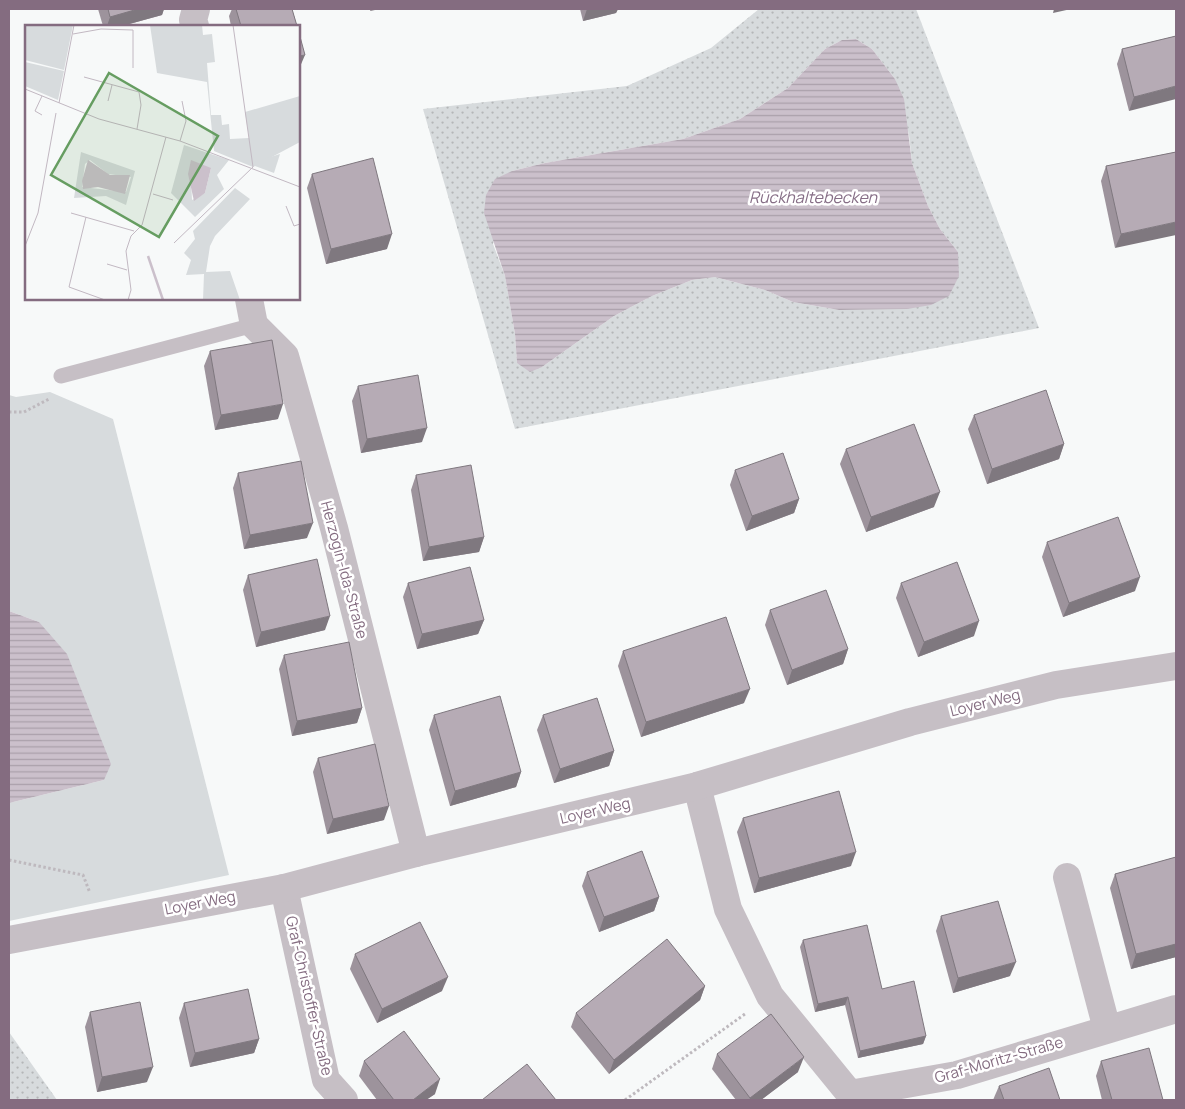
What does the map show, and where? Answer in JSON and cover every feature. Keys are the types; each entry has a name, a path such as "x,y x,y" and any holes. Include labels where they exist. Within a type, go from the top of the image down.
{"street":[{"path":"194,25 196,9"},
{"path":"249,300 254,325"},
{"name":"Herzogin-Ida-Straße","path":"254,325 285,356 334,528 416,853"},
{"name":"Loyer Weg","path":"9,940 284,888 416,853 697,786 910,722 1056,685 1176,666"},
{"name":"Graf-Moritz-Straße","path":"697,786 728,909 770,996 850,1094 956,1075 1176,1009"},
{"path":"1067,877 1107,1029"},
{"name":"Graf-Christoffer-Straße","path":"284,888 326,1080 344,1100"}],"lane":[{"path":"61,376 254,325"}],"path":[{"path":"9,412 24,412 58,394 61,376"},
{"path":"9,860 82,875 101,922"},
{"path":"625,1100 770,996"}],"shaded area":[{"path":"759,9 916,9 1039,328 515,429 423,109 627,86 711,48","holes":["856,39 872,49 895,79 909,135 912,163 928,206 940,229 958,252 907,309 839,310 793,302 765,290 715,277 692,280 652,296 614,316 542,367 517,363 515,334 505,276 493,244 512,171 545,163 683,139 740,119 788,88 825,49 842,40"]},
{"path":"50,392 113,419 229,875 9,921 9,803 104,780 39,622 9,611 9,395 16,397"},
{"path":"9,1032 57,1100 9,1100"}],"water":[{"name":"Rückhaltebecken","path":"856,39 872,49 895,79 904,99 912,163 928,206 940,229 958,252 959,276 949,296 931,305 907,309 839,310 793,302 765,290 715,277 692,280 652,296 614,316 542,367 530,372 517,363 515,334 505,276 484,213 486,195 495,179 512,171 545,163 683,139 740,119 788,88 825,49 842,40"},
{"path":"9,611 39,622 67,654 111,764 104,780 9,803"}],"building":[{"path":"108,9 138,9 110,17"},
{"path":"236,9 292,9 297,25 241,25"},
{"path":"1176,36 1176,86 1134,97 1122,49"},
{"path":"300,37 305,55 300,56"},
{"path":"1176,152 1176,222 1121,234 1106,166"},
{"path":"373,158 392,234 331,249 312,174"},
{"path":"272,340 283,404 221,415 210,351"},
{"path":"418,375 427,428 367,439 358,386"},
{"path":"1046,390 1064,444 992,469 974,415"},
{"path":"914,424 940,492 871,517 846,449"},
{"path":"783,453 799,499 752,516 735,470"},
{"path":"301,461 313,523 250,535 238,473"},
{"path":"471,465 484,537 429,547 416,475"},
{"path":"1118,517 1140,577 1069,603 1047,542"},
{"path":"317,559 330,616 261,632 248,575"},
{"path":"957,562 979,621 924,642 901,583"},
{"path":"470,567 484,620 422,634 408,583"},
{"path":"826,590 848,649 792,670 770,610"},
{"path":"726,617 750,689 646,722 623,651"},
{"path":"349,642 362,708 297,721 284,655"},
{"path":"500,696 521,772 455,791 434,715"},
{"path":"597,698 614,751 560,769 543,715"},
{"path":"375,744 389,806 333,819 318,758"},
{"path":"839,791 856,852 759,878 743,818"},
{"path":"642,851 659,897 604,917 587,872"},
{"path":"1176,857 1176,944 1136,954 1115,874"},
{"path":"998,901 1016,962 958,978 941,916"},
{"path":"420,922 448,977 382,1009 355,954"},
{"path":"867,925 882,989 914,981 926,1036 860,1051 848,997 818,1004 803,940"},
{"path":"667,939 705,986 614,1060 576,1013"},
{"path":"248,989 259,1039 195,1053 184,1003"},
{"path":"140,1002 153,1067 102,1077 90,1012"},
{"path":"771,1014 804,1057 750,1098 717,1054"},
{"path":"404,1031 440,1079 413,1100 394,1100 364,1061"},
{"path":"1149,1048 1163,1100 1112,1100 1101,1061"},
{"path":"527,1064 556,1100 482,1100"},
{"path":"1049,1068 1060,1100 1004,1100 999,1086"}]}
